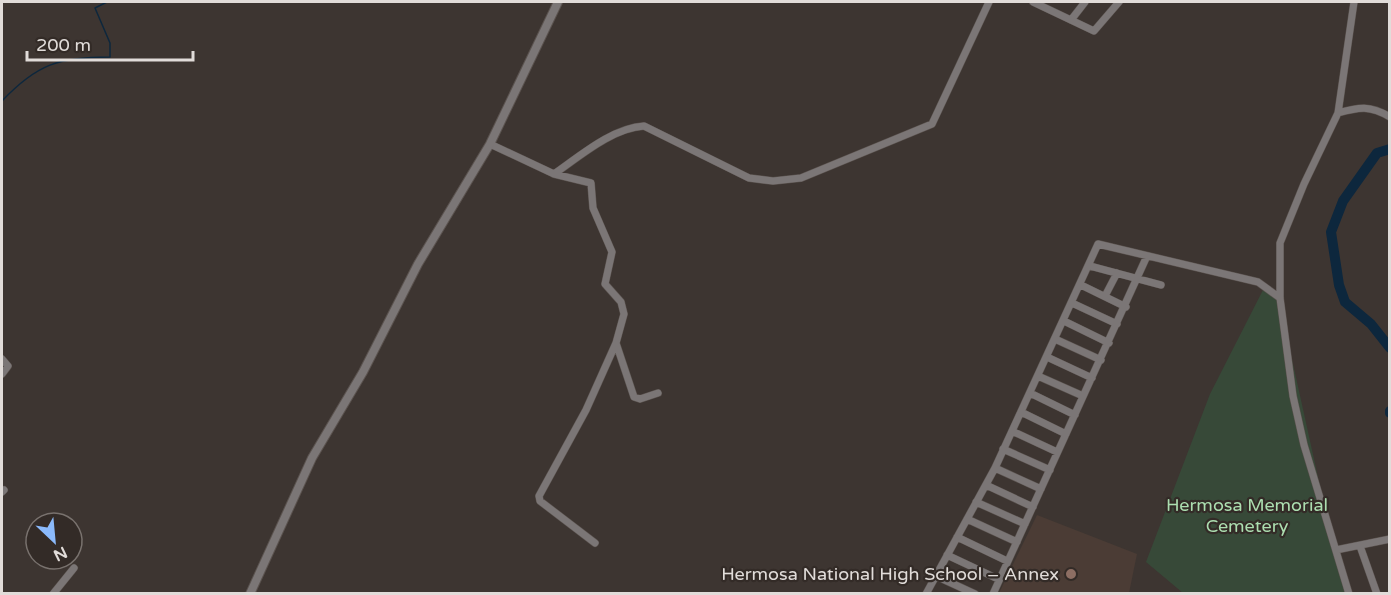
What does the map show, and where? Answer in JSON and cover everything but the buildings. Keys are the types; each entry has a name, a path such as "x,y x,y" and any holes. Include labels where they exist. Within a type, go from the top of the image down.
{"street":[{"path":"249,594 312,458 363,372 418,264 490,144 558,2"},
{"path":"554,174 603,141 632,127 644,126 749,178 773,181 801,178 910,135 932,124 989,2"},
{"path":"1033,2 1094,31 1119,2"},
{"path":"1071,20 1085,2"},
{"path":"1349,594 1304,445 1293,396 1280,298 1280,243 1304,184 1338,113 1354,2"},
{"path":"1338,113 1360,107 1375,108 1389,117"},
{"path":"490,144 554,174 591,183 593,208 612,252 605,284 621,302 624,314 616,343 586,410 539,496 540,501 595,543"},
{"path":"926,594 986,485 1090,266 1098,244 1258,282 1280,298"},
{"path":"993,594 1139,278 1147,256"},
{"path":"1090,266 1161,285"},
{"path":"1105,296 1117,273"},
{"path":"1081,285 1125,307"},
{"path":"1072,303 1117,324"},
{"path":"1064,321 1109,343"},
{"path":"1055,339 1101,360"},
{"path":"616,343 634,397 640,399 658,393"},
{"path":"1047,357 1092,378"},
{"path":"2,359 8,366 2,374"},
{"path":"1038,375 1083,396"},
{"path":"1030,393 1075,415"},
{"path":"1021,412 1066,434"},
{"path":"1012,431 1057,452"},
{"path":"1004,448 1050,470"},
{"path":"994,468 1041,489"},
{"path":"986,485 1033,507"},
{"path":"976,502 1025,524"},
{"path":"967,519 1017,542"},
{"path":"957,537 1007,561"},
{"path":"1336,550 1389,539"},
{"path":"1360,546 1377,594"},
{"path":"947,555 998,579"},
{"path":"53,594 72,571"},
{"path":"936,576 970,593"}],"shaded area":[{"name":"Hermosa National High School – Annex","path":"1037,515 1137,554 1129,593 999,593"}],"green space":[{"name":"Hermosa Memorial Cemetery","path":"1264,288 1278,296 1333,545 1347,593 1183,593 1146,562 1210,394"}],"waterway":[{"path":"2,101 26,79 50,65 77,59 110,57 110,43 95,8 107,2"},
{"path":"1390,149 1377,153 1343,201 1331,232 1339,285 1345,302 1371,324 1390,348"}],"place":[{"name":"Hermosa National High School – Annex","path":"1071,574"}]}
